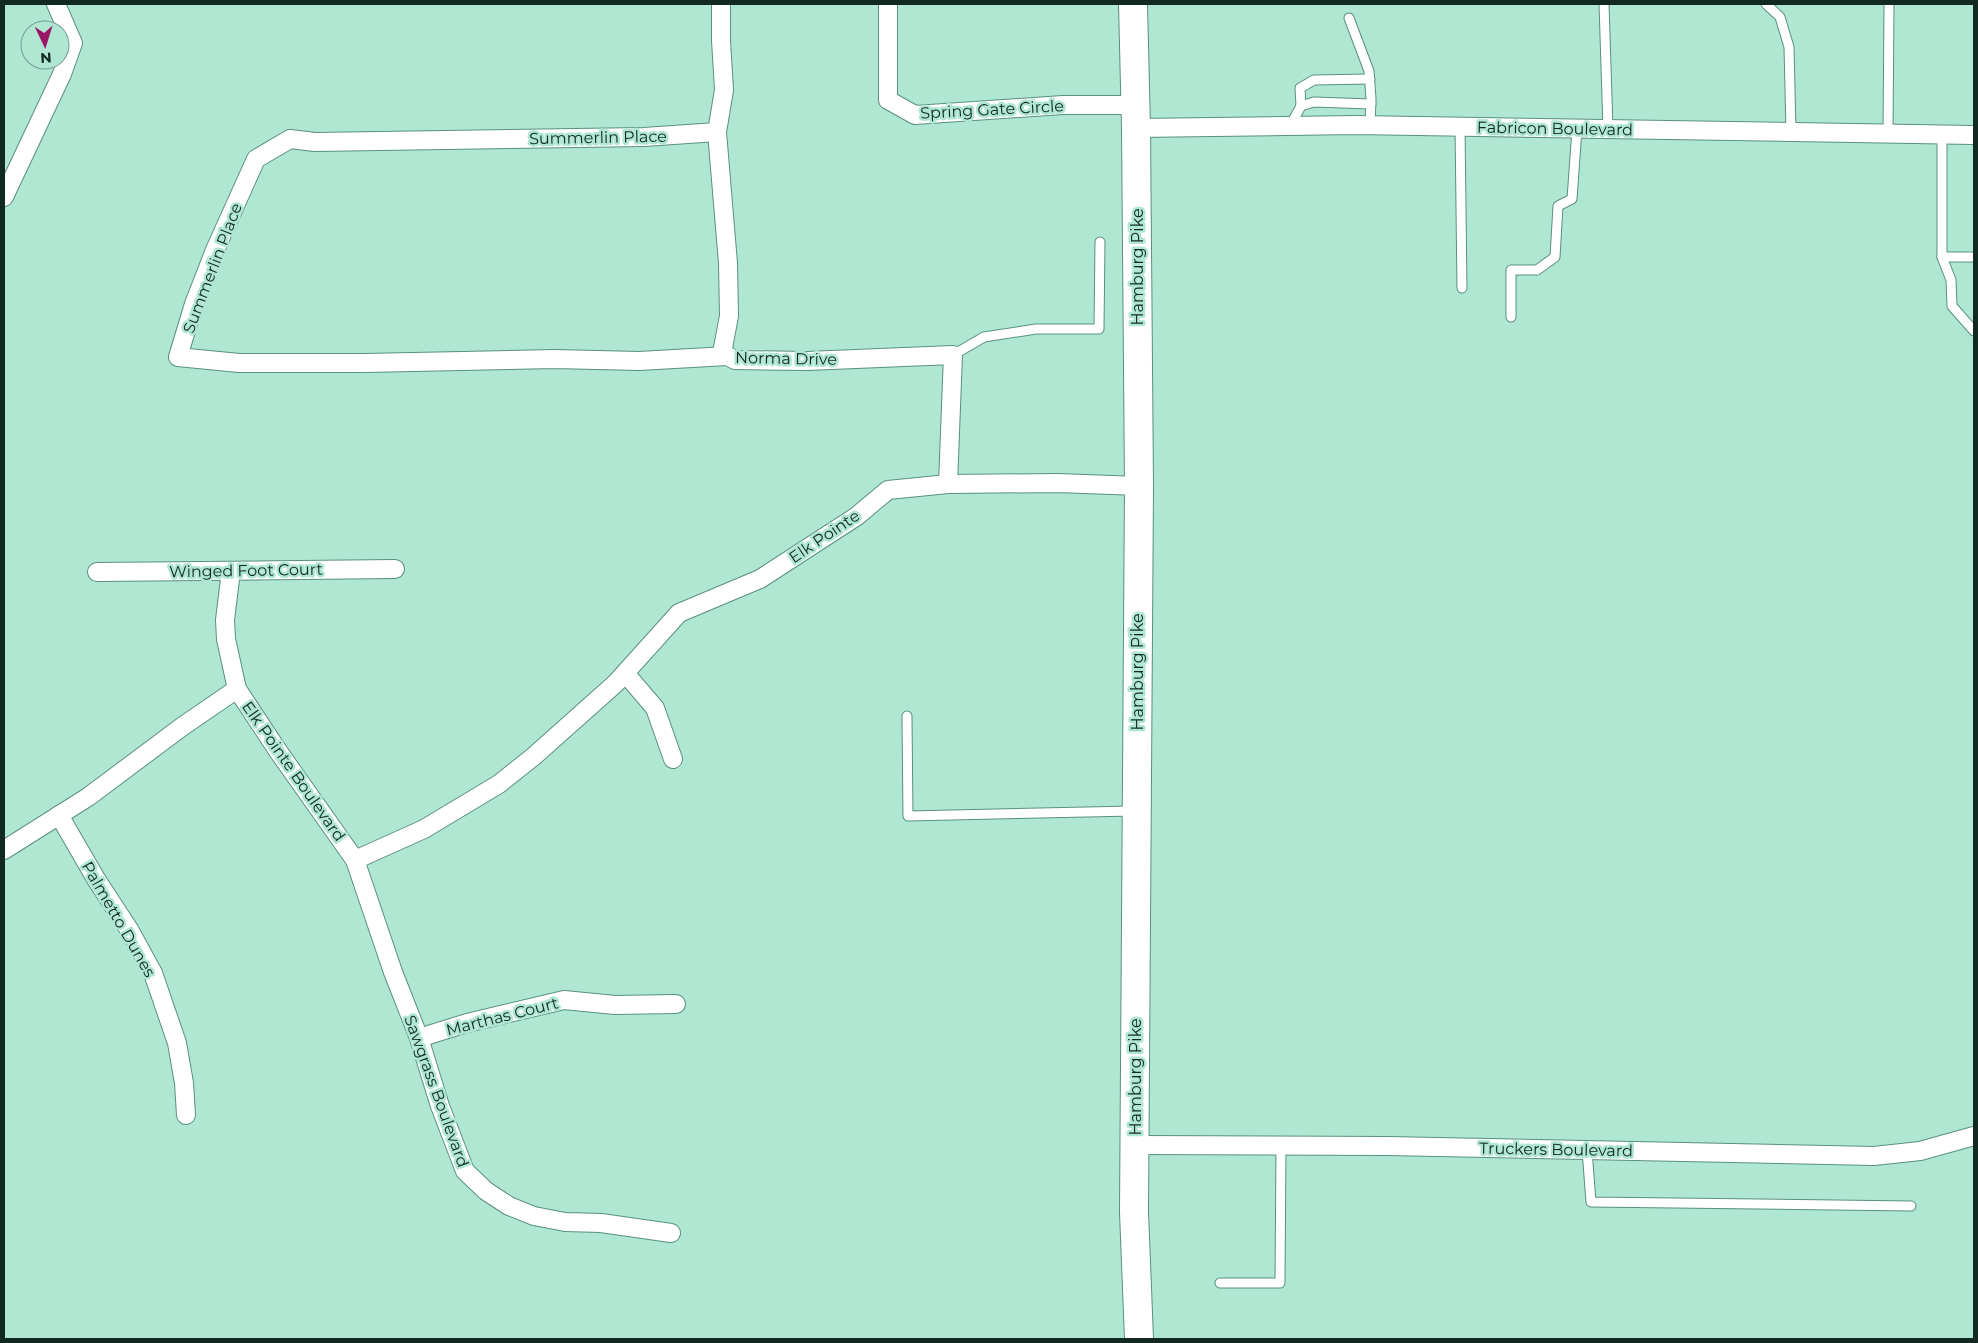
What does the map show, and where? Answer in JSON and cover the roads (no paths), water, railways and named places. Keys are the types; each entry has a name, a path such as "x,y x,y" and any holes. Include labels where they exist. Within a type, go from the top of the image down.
{"main road":[{"name":"Hamburg Pike","path":"1133,4 1136,116 1139,486 1136,811 1136,1145 1134,1212 1138,1339"}],"street":[{"path":"4,197 62,74 73,43 56,4"},
{"name":"Norma Drive","path":"721,4 724,90 717,132 728,263 729,316 722,353 735,360 807,361 953,355"},
{"name":"Spring Gate Circle","path":"888,4 888,100 915,116 1063,105 1136,116"},
{"name":"Fabricon Boulevard","path":"1136,116 1290,126 1370,125 1974,135"},
{"name":"Summerlin Place","path":"717,132 644,137 315,142 290,139 256,159 215,250 194,304 178,357 239,362 365,363 554,359 639,362 727,356"},
{"path":"948,484 953,355"},
{"name":"Elk Pointe","path":"356,860 424,829 499,784 563,730 625,673 679,613 760,579 857,516 888,490 948,484 1139,486"},
{"name":"Winged Foot Court","path":"97,572 396,569"},
{"path":"231,570 224,620 226,639 238,689"},
{"path":"625,673 655,708 673,759"},
{"name":"Elk Pointe Boulevard","path":"4,850 88,797 183,726 238,689 278,751 356,860"},
{"name":"Palmetto Dunes","path":"59,815 96,879 130,931 153,973 177,1043 184,1083 186,1115"},
{"name":"Sawgrass Boulevard","path":"356,860 393,972 419,1038 440,1106 465,1171 486,1191 509,1206 534,1216 565,1222 601,1222 670,1233"},
{"name":"Marthas Court","path":"419,1038 467,1023 564,1000 615,1005 676,1004"},
{"name":"Truckers Boulevard","path":"1136,1145 1281,1145 1874,1156 1920,1151 1974,1136"}],"lane":[{"path":"1604,4 1608,130"},
{"path":"1766,4 1780,17 1789,47 1791,132"},
{"path":"1888,134 1889,4"},
{"path":"1349,18 1369,71 1370,125"},
{"path":"1290,126 1301,106 1300,88 1314,80 1370,79"},
{"path":"1301,106 1314,102 1371,104"},
{"path":"1460,127 1462,288"},
{"path":"1511,317 1511,270 1537,270 1555,257 1558,206 1572,199 1577,129"},
{"path":"1942,135 1942,257 1951,280 1952,306 1974,332"},
{"path":"953,355 984,337 1036,329 1099,329 1100,242"},
{"path":"1942,257 1974,257"},
{"path":"907,716 908,816 1136,811"},
{"path":"1220,1283 1280,1282 1281,1145"},
{"path":"1587,1150 1591,1202 1911,1206"}]}
